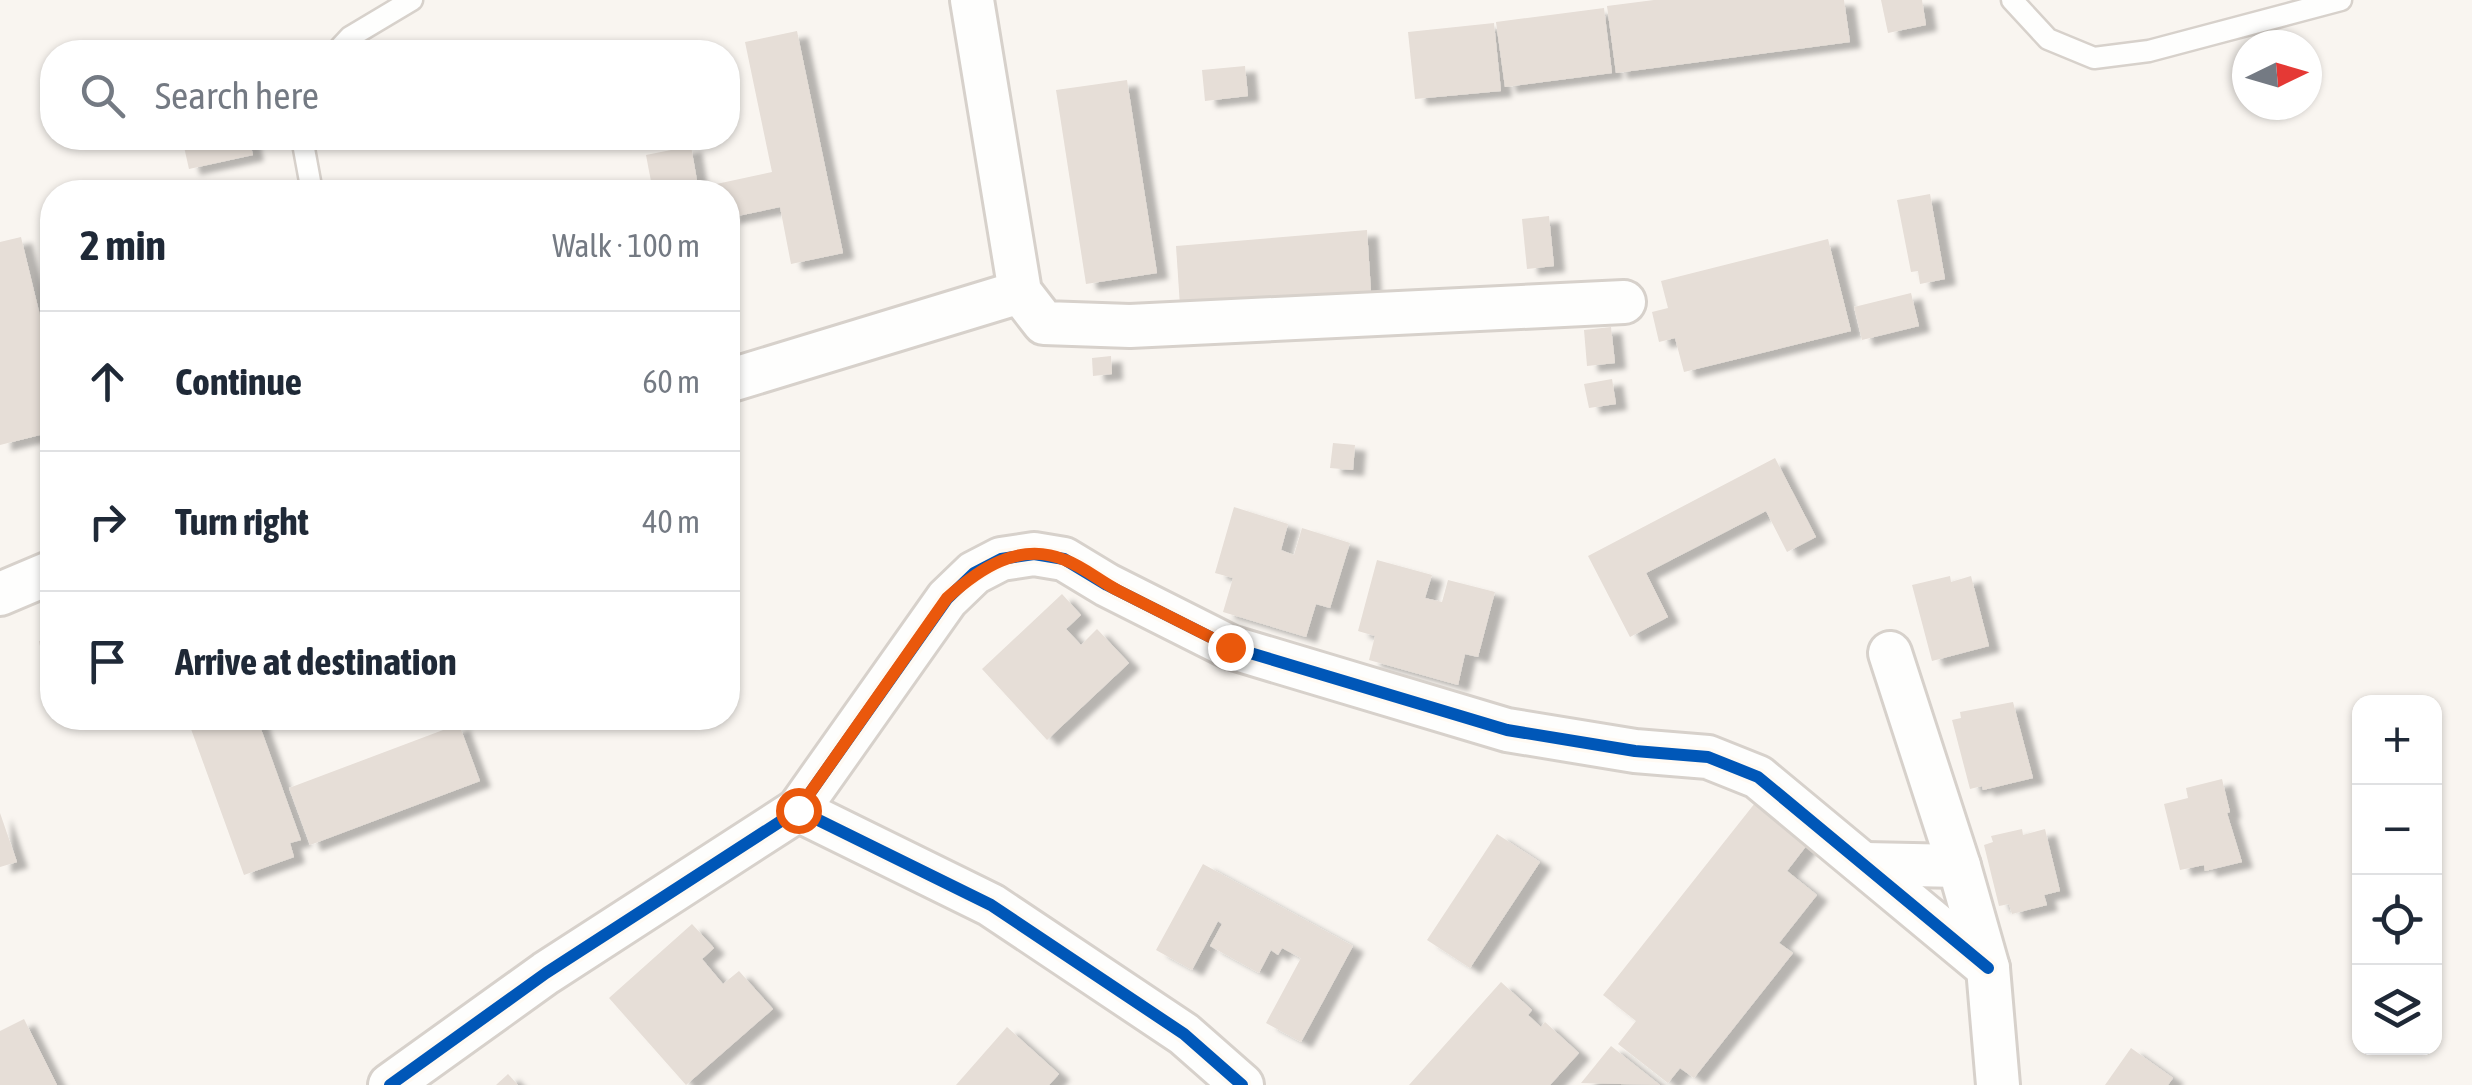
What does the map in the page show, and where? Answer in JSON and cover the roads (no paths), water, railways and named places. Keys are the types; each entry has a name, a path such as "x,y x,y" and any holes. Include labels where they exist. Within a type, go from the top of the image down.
{"street":[{"path":"972,0 1020,292 1044,324 1130,326 1624,302"},
{"path":"740,377 1020,292"},
{"path":"390,1085 546,973 798,810 947,598 974,573 1000,559 1034,554 1064,559 1230,647 1507,730 1635,751 1708,757 1758,778 1988,968"},
{"path":"0,594 40,577"},
{"path":"1890,653 1988,968 1998,1085"},
{"path":"798,810 991,905 1184,1034 1242,1085"},
{"path":"1866,864 1959,866"}],"lane":[{"path":"347,40 412,0"},
{"path":"2012,0 2048,40 2094,58 2149,51 2341,0"},
{"path":"304,150 310,180"}]}
